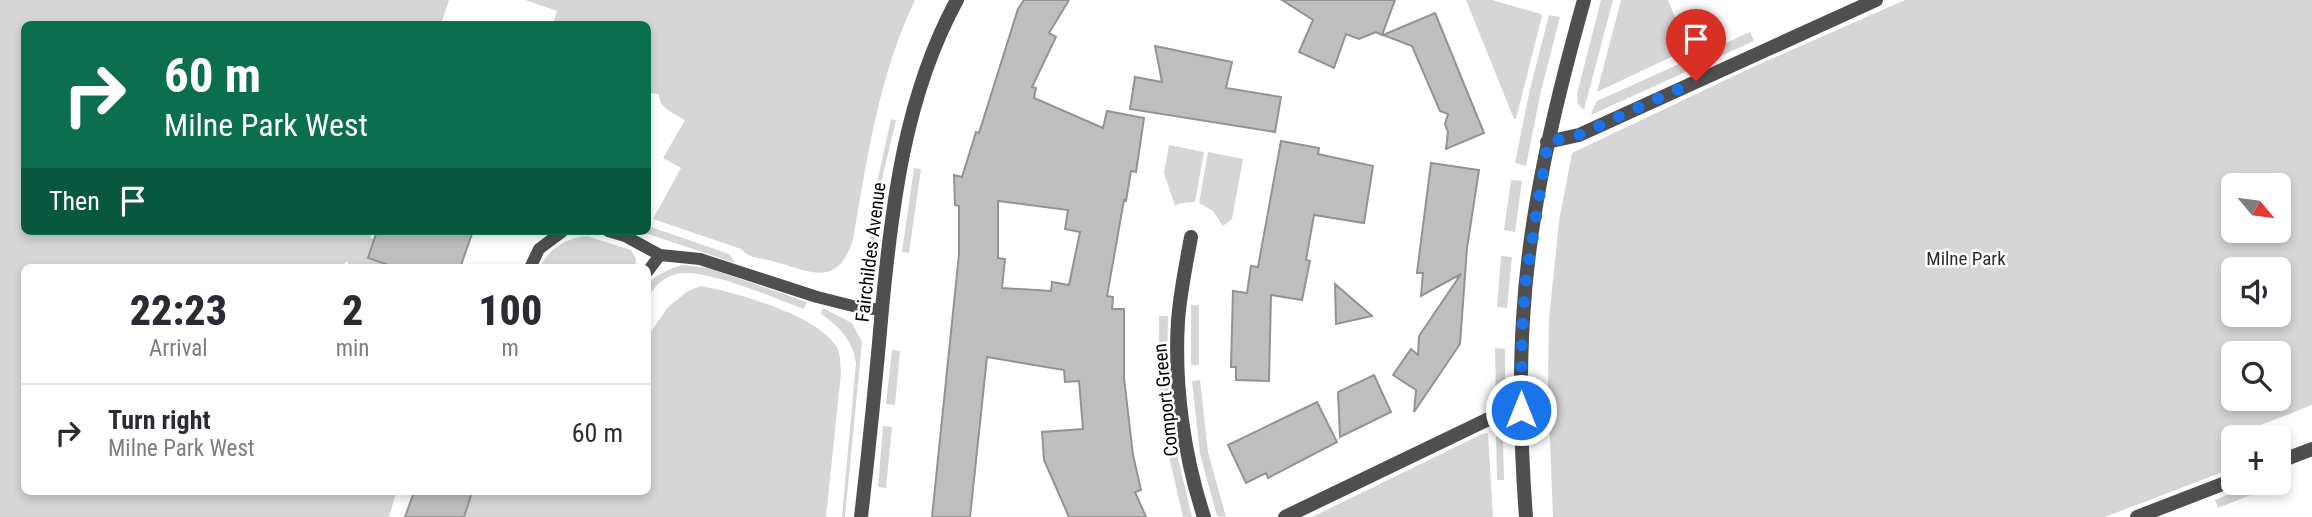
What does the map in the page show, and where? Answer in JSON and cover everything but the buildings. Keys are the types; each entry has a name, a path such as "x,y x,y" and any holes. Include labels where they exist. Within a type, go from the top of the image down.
{"street":[{"name":"Fairchildes Avenue","path":"861,517 891,219 904,148 931,56 957,0"},
{"path":"1526,517 1521,410 1526,281 1548,142 1565,66 1584,0"},
{"path":"1548,142 1579,135 1877,0"},
{"name":"Comport Green","path":"1191,237 1181,286 1178,322 1179,374 1189,452 1204,517"},
{"path":"1285,517 1499,414 1521,410"},
{"path":"2291,457 2312,449"},
{"path":"2137,517 2221,485"}],"lane":[{"path":"532,264 552,235"},
{"path":"620,235 660,255 700,259 817,298 882,310"},
{"path":"651,267 660,255"}],"green space":[{"path":"0,0 449,0 442,21 21,21 21,235 371,235 370,238 374,239 368,258 384,264 348,264 347,261 344,264 21,264 21,495 395,495 389,517 0,517"},
{"path":"525,0 915,0 883,88 869,148 853,240 839,265 822,273 801,270 753,257 741,249 653,219 681,168 663,158 685,120 664,107 659,94 651,93 651,21 554,21 557,11"},
{"path":"1466,0 1492,0 1542,16 1516,119 1514,119"},
{"path":"1601,0 1613,0 1584,110 1578,104 1577,94"},
{"path":"1621,0 1668,0 1688,49 1597,92"},
{"name":"Milne Park","path":"1905,0 2312,0 2312,405 2261,425 2221,425 2221,473 2105,517 1553,517 1548,387 1549,319 1559,221 1572,153 1753,67"},
{"path":"1549,15 1560,17 1526,166 1515,163"},
{"path":"1750,32 1754,41 1591,113 1597,101"},
{"path":"891,119 896,120 881,183 873,262 862,263 869,248 876,187"},
{"path":"1169,145 1204,152 1195,202 1175,206 1164,173"},
{"path":"1208,152 1243,159 1232,219 1223,226 1213,211 1199,203"},
{"path":"914,168 921,169 909,253 902,252"},
{"path":"1511,180 1522,181 1515,232 1504,230"},
{"path":"651,227 729,254 735,263 651,235"},
{"path":"587,236 631,250 635,264 542,264 558,246"},
{"path":"1501,256 1512,257 1507,308 1497,307"},
{"path":"683,265 708,268 807,302 804,309 722,279 689,273 668,277 651,293 651,282 664,272"},
{"path":"701,286 774,307 811,324 826,335 838,349 841,373 826,517 464,517 471,495 651,495 651,332 668,307 688,291"},
{"path":"1191,305 1199,305 1199,365 1191,365"},
{"path":"823,308 852,323 862,342 845,517 842,517 856,363 852,348 844,335 821,314"},
{"path":"1159,316 1168,316 1167,366 1159,367"},
{"path":"1495,348 1505,349 1505,389 1496,401"},
{"path":"892,350 900,351 895,405 886,404"},
{"path":"1168,380 1173,431 1164,432 1160,381"},
{"path":"1200,380 1208,452 1226,517 1217,516 1200,454 1192,381"},
{"path":"883,426 892,427 886,488 878,487"},
{"path":"1488,433 1493,517 1312,517 1482,434"},
{"path":"1496,433 1503,441 1504,480 1497,480"},
{"path":"1176,450 1192,517 1183,517 1168,452"},
{"path":"2227,495 2250,495 2218,508 2215,500"}],"route":[{"path":"1521,410 1525,286 1548,142 1579,135 1696,81"}]}
